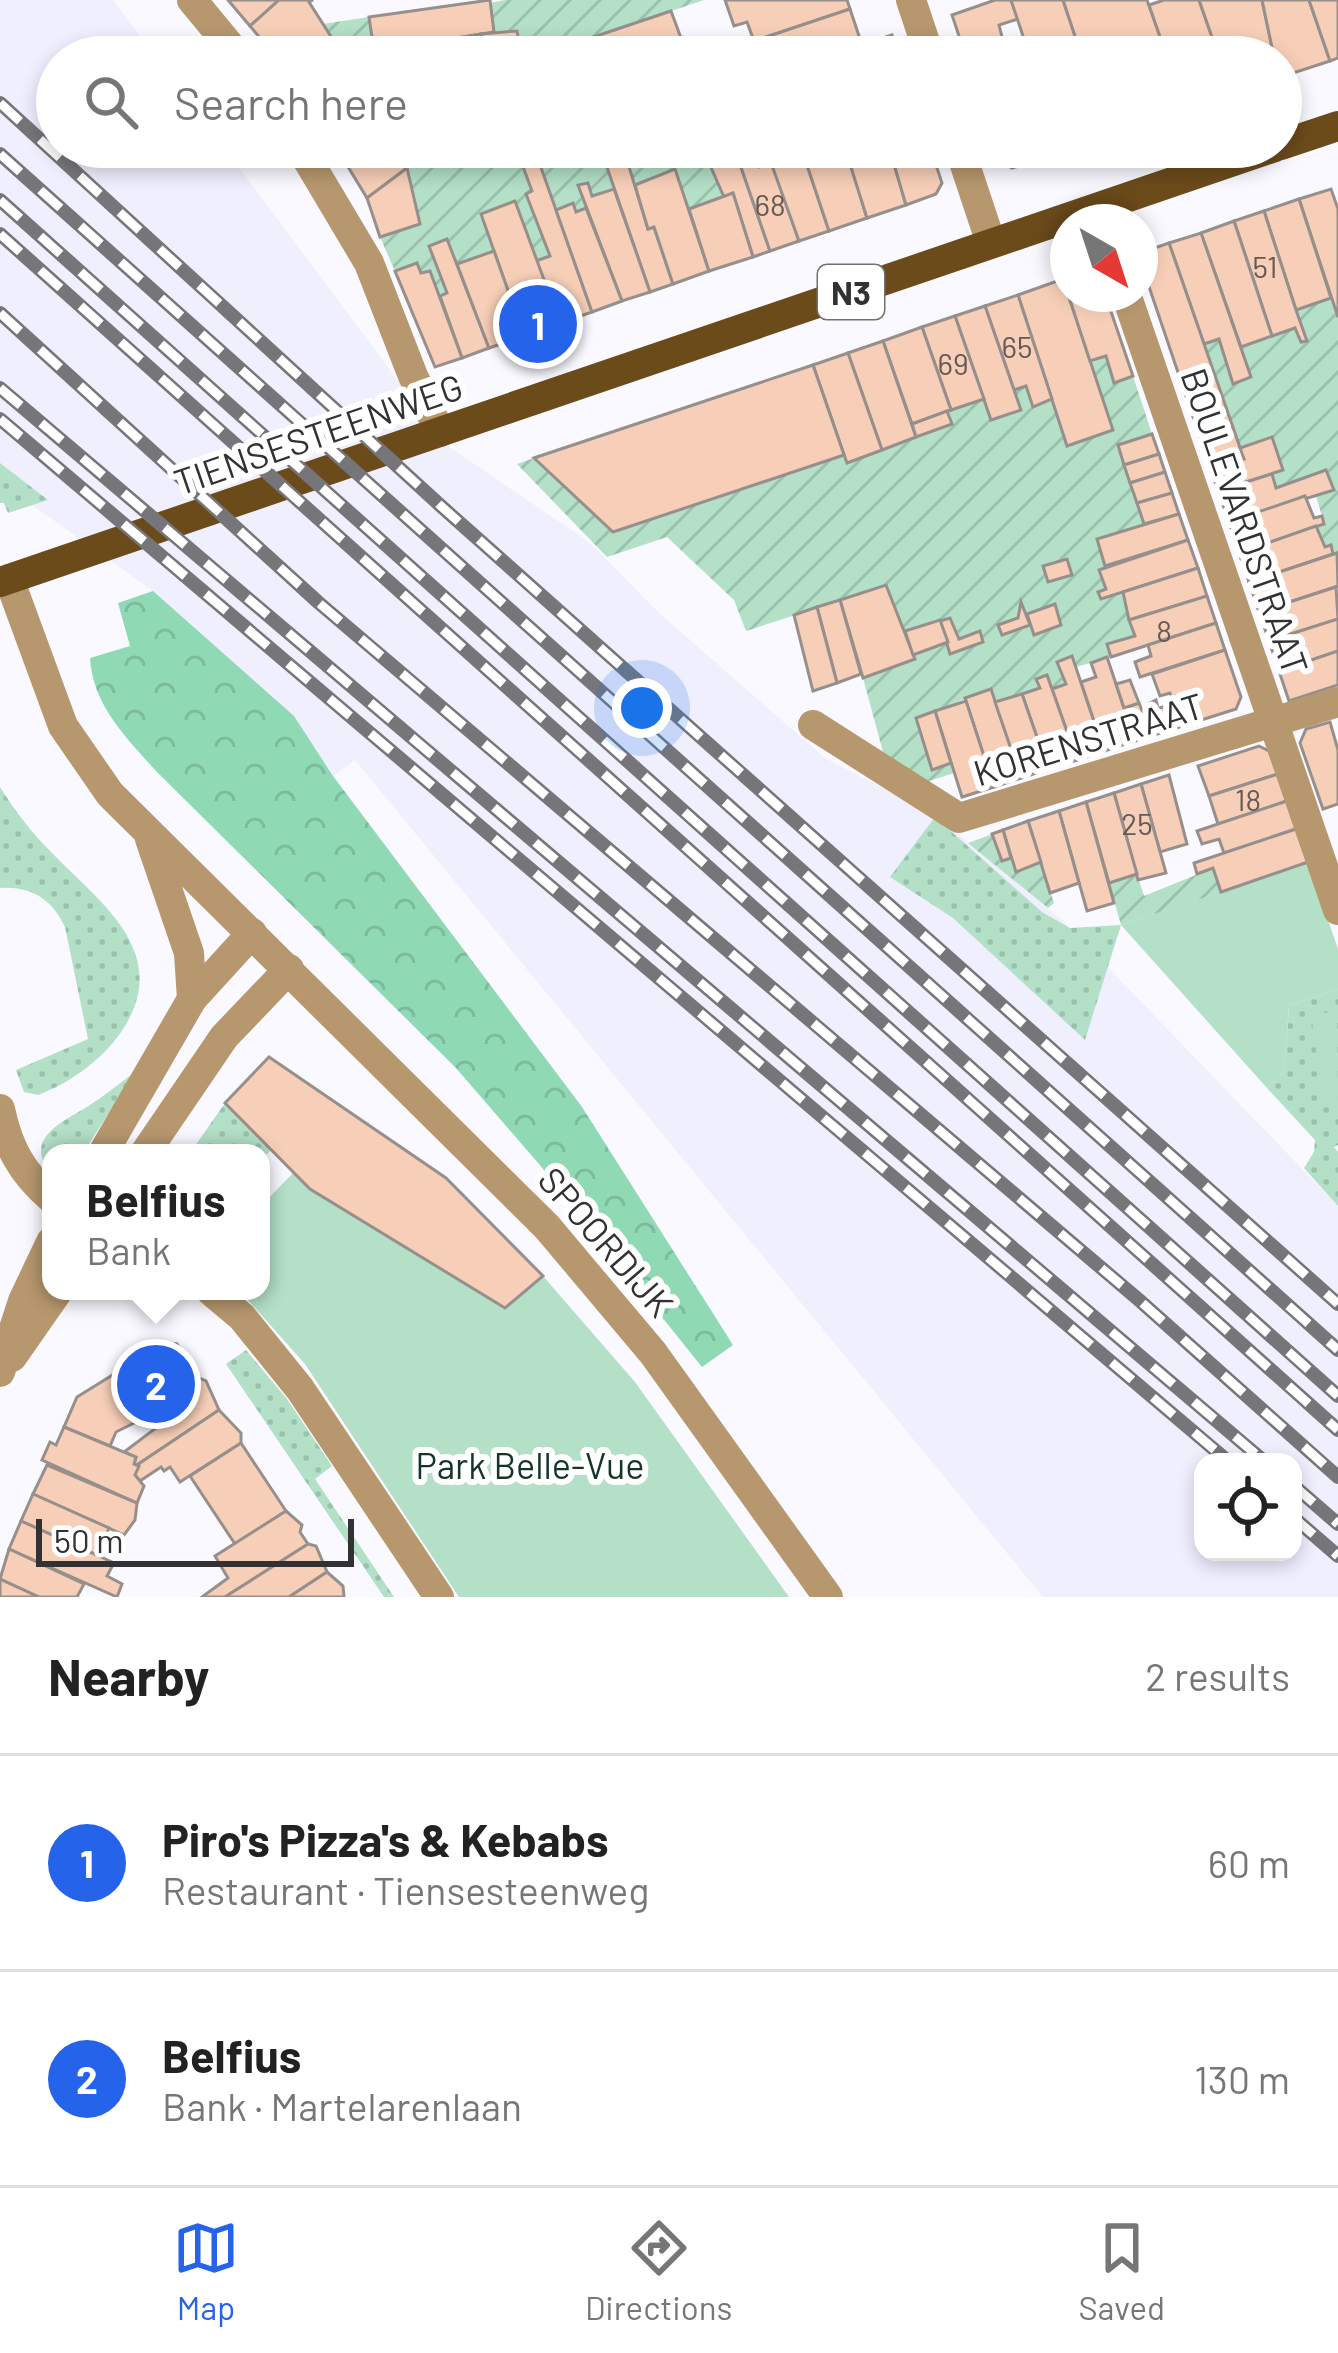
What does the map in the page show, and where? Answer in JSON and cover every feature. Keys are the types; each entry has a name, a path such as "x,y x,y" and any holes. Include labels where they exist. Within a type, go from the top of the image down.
{"main road":[{"name":"TIENSESTEENWEG","path":"1302,138 1338,126"},
{"name":"TIENSESTEENWEG","path":"1126,204 1220,168"},
{"name":"TIENSESTEENWEG","path":"4,581 992,243 1050,228"}],"street":[{"path":"192,0 222,36"},
{"path":"911,0 923,36"},
{"path":"312,168 369,263 413,376 428,436"},
{"path":"966,168 992,243"},
{"name":"BOULEVARDSTRAAT","path":"1132,312 1338,910"},
{"name":"SPOORDIJK","path":"4,581 63,726 110,794 494,1171 569,1252 653,1353 828,1597"},
{"name":"KORENSTRAAT","path":"813,725 959,818 1338,702"},
{"path":"148,834 188,953 192,999"},
{"path":"108,1144 192,999 252,933"},
{"path":"151,1144 224,1037 289,969"},
{"path":"0,1109 10,1148 21,1168 42,1189"},
{"path":"0,1372 23,1301 42,1261"},
{"path":"0,1372 52,1300"},
{"path":"222,1300 242,1317 300,1389 439,1597"}],"shaded area":[{"path":"0,0 113,0 140,36 36,36 36,168 240,168 445,444 589,542 657,611 825,758 935,815 1064,922 1338,1206 1338,1597 1043,1597 355,760 333,776 294,716 153,591 0,482"}],"green space":[{"path":"704,0 597,36 468,36 493,32 490,3"},
{"path":"369,17 372,36 331,36 323,24"},
{"path":"394,168 524,168 532,191 527,194 550,256 536,261 514,201 481,214 494,251 457,264 447,240 430,246 447,293 440,296 430,271 421,273 416,263 395,271 380,237"},
{"path":"541,168 607,168 614,189 592,196 588,183 579,185 586,208 576,212 572,203 556,210"},
{"path":"630,168 711,168 724,197 689,209 675,169 635,185"},
{"path":"1331,298 1338,317 1338,552 1333,554 1316,526 1324,523 1316,496 1333,490 1327,470 1276,488 1272,474 1282,470 1272,438 1240,448 1204,345 1219,339 1233,383 1250,378 1241,347 1295,328 1301,342 1306,341 1296,310"},
{"path":"1106,356 1114,382 1133,376 1152,434 1118,446 1144,524 1097,539 1105,566 1099,571 1106,589 1099,593 1123,592 1135,636 1108,644 1111,657 1076,667 1058,663 1066,685 1052,689 1047,675 1036,679 1040,688 995,702 990,689 916,718 932,769 951,763 954,773 926,782 883,752 863,678 948,642 951,654 982,643 980,632 959,639 949,618 905,631 885,586 746,631 734,600 667,537 607,557 517,464 534,458 613,532 844,455 847,463 952,425 947,411 1026,386 1033,406 1052,399 1112,429 1090,361"},
{"path":"0,463 48,500 8,513 0,503"},
{"path":"153,591 294,716 333,776 582,1107 733,1345 702,1367 456,1068 123,733 97,691 90,658 130,646 118,603"},
{"path":"0,787 38,838 123,929 139,974 137,999 108,1048 87,1067 38,1095 24,1092 16,1070 88,1039 60,917 31,892 0,888"},
{"path":"935,817 1042,912 1070,928 1121,925 1085,1040 953,918 890,877"},
{"path":"1003,830 1016,872 1041,862 1054,903 1048,908 968,843"},
{"path":"1308,862 1338,949 1338,989 1289,1006 1284,1072 1267,1088 1121,925"},
{"path":"1213,868 1221,892 1121,925 1109,883 1137,874 1144,896"},
{"path":"1338,989 1338,1145 1334,1147 1338,1152 1338,1206 1304,1168 1315,1140 1267,1088 1284,1072 1289,1006"},
{"path":"1337,1011 1338,1105 1324,1107 1311,1015"},
{"path":"136,1071 89,1144 43,1144 58,1125"},
{"path":"225,1103 265,1144 196,1144"},
{"name":"Park Belle-Vue","path":"293,1173 310,1189 504,1308 543,1276 635,1382 789,1597 459,1597 305,1364 248,1300 270,1300 270,1197"},
{"path":"246,1350 287,1399 332,1466 315,1479 394,1597 384,1597 226,1364"}],"building":[{"path":"228,0 279,0 250,26"},
{"path":"279,0 313,0 309,2 331,36 258,36 250,26"},
{"path":"490,0 494,32 372,36 369,17"},
{"path":"725,0 847,0 850,9 769,36 752,36 747,22 734,26"},
{"path":"995,0 1011,0 1018,19 999,25 1002,36 959,36 952,15"},
{"path":"1011,0 1063,0 1075,36 1023,36"},
{"path":"1063,0 1147,0 1160,36 1075,36"},
{"path":"1199,0 1212,36 1160,36 1149,5"},
{"path":"1199,0 1262,0 1270,36 1212,36"},
{"path":"1262,0 1309,0 1330,61 1302,70 1302,36 1270,36"},
{"path":"1309,0 1338,0 1338,58 1330,61"},
{"path":"850,9 859,36 769,36"},
{"path":"671,11 680,36 597,36"},
{"path":"517,31 518,36 481,36"},
{"path":"349,168 407,168 367,198"},
{"path":"407,168 420,224 380,237 367,198"},
{"path":"523,168 541,168 592,312 560,323 536,261 550,256 526,194 532,191"},
{"path":"607,168 629,168 648,229 654,227 673,284 650,292"},
{"path":"711,168 741,168 770,251 753,257 733,193 724,197"},
{"path":"741,168 774,168 799,241 770,251"},
{"path":"773,168 808,168 829,231 799,241"},
{"path":"808,168 852,168 867,218 829,231"},
{"path":"851,168 895,168 906,205 867,218"},
{"path":"895,168 937,168 942,183 936,194 906,205"},
{"path":"675,169 709,271 673,284 654,227 648,229 635,185"},
{"path":"588,183 592,196 614,189 650,292 622,301 578,185"},
{"path":"1331,189 1338,209 1338,317 1299,199"},
{"path":"733,193 753,257 709,271 689,209"},
{"path":"1299,199 1331,298 1296,310 1264,211"},
{"path":"515,201 560,323 524,336 481,214"},
{"path":"573,203 576,212 586,208 622,301 592,312 556,210"},
{"path":"1264,211 1307,341 1301,342 1295,328 1272,336 1234,221"},
{"path":"1234,221 1272,336 1241,347 1201,233"},
{"path":"1201,233 1251,377 1233,384 1219,339 1204,344 1169,243"},
{"path":"447,239 489,348 462,358 440,296 447,293 429,246"},
{"path":"1169,243 1244,459 1211,470 1158,312 1158,247","holes":["1204,370 1208,381 1186,388 1182,377"]},
{"path":"494,251 524,336 489,348 457,264"},
{"path":"417,263 421,273 430,271 462,358 435,367 395,271"},
{"path":"1050,284 1050,312 1074,312 1113,430 1067,446 1018,295"},
{"path":"1018,295 1052,399 1033,407 1026,386 1014,390 985,306"},
{"path":"985,306 1021,410 991,420 955,316"},
{"path":"1074,312 1111,312 1133,376 1114,383 1106,356 1090,361"},
{"path":"955,316 984,399 951,410 922,327"},
{"path":"922,327 951,410 912,424 883,341"},
{"path":"883,341 916,437 882,450 848,353"},
{"path":"848,353 882,450 847,463 813,365"},
{"path":"813,365 844,455 613,532 534,458"},
{"path":"947,411 952,424 916,437 912,424"},
{"path":"1152,434 1159,454 1124,465 1118,445"},
{"path":"1272,437 1283,470 1218,491 1211,470 1244,459 1240,448"},
{"path":"1159,454 1165,472 1130,483 1124,465"},
{"path":"1326,470 1334,490 1229,522 1218,491 1272,474 1276,488"},
{"path":"1165,472 1172,493 1137,503 1130,483"},
{"path":"1172,493 1179,514 1144,524 1137,503"},
{"path":"1305,496 1314,518 1322,516 1324,524 1239,553 1229,522"},
{"path":"1179,514 1188,540 1105,566 1097,539"},
{"path":"1316,526 1333,554 1249,582 1239,553"},
{"path":"1188,540 1198,568 1101,599 1098,592 1106,589 1099,570"},
{"path":"1337,553 1338,586 1259,612 1249,582"},
{"path":"1067,559 1072,575 1048,582 1043,566"},
{"path":"1198,568 1207,596 1129,620 1123,592"},
{"path":"886,585 915,659 863,678 840,600"},
{"path":"1336,587 1338,619 1269,641 1259,612"},
{"path":"1207,596 1216,623 1111,657 1107,644 1135,636 1129,620"},
{"path":"840,600 861,674 837,683 817,607"},
{"path":"1021,602 1030,625 1002,635 998,625 1018,618"},
{"path":"1055,604 1061,625 1034,635 1027,614"},
{"path":"817,607 837,683 813,691 794,615"},
{"path":"950,618 959,639 980,631 983,642 950,654 940,621"},
{"path":"1338,619 1338,651 1279,671 1269,641"},
{"path":"940,620 948,642 913,655 905,631"},
{"path":"1216,623 1225,650 1140,677 1135,662 1151,656 1148,645"},
{"path":"1225,650 1241,697 1236,709 1135,741 1124,708 1139,703 1143,713 1156,700 1158,708 1174,705 1170,693 1160,696 1152,674"},
{"path":"1338,651 1338,685 1289,701 1279,671"},
{"path":"1072,656 1104,751 1077,760 1052,689 1066,684 1057,662"},
{"path":"1107,657 1135,741 1104,751 1081,682 1096,677 1091,663"},
{"path":"1047,675 1077,760 1048,769 1022,694 1040,688 1036,679"},
{"path":"1130,680 1139,703 1124,708 1116,684"},
{"path":"991,689 1021,778 994,787 965,698"},
{"path":"1022,694 1048,769 1021,778 995,702"},
{"path":"966,701 994,787 962,797 935,711"},
{"path":"935,711 951,763 932,770 916,718"},
{"path":"1330,722 1338,750 1338,804 1323,809 1300,743 1306,729"},
{"path":"1259,746 1269,751 1278,774 1209,796 1198,766"},
{"path":"1278,774 1287,801 1218,824 1209,796"},
{"path":"1169,775 1187,844 1160,852 1141,784"},
{"path":"1141,784 1166,873 1138,880 1114,793"},
{"path":"1114,793 1137,874 1109,883 1086,802"},
{"path":"1287,801 1296,829 1224,853 1219,839 1202,844 1197,831"},
{"path":"1086,802 1114,903 1087,911 1059,811"},
{"path":"1059,811 1079,883 1050,893 1028,821"},
{"path":"1028,821 1041,862 1016,872 1003,830"},
{"path":"1296,829 1308,862 1221,892 1213,868 1197,874 1194,863"},
{"path":"1003,830 1011,858 1002,861 992,834"},
{"path":"269,1057 446,1178 543,1276 505,1308 310,1189 225,1103"},
{"path":"157,1342 177,1344 197,1377 152,1414 116,1432 110,1446 64,1427 77,1397"},
{"path":"197,1377 206,1381 219,1410 134,1464 136,1457 124,1452 160,1425 152,1414"},
{"path":"219,1410 241,1433 241,1443 180,1482 170,1467 164,1471 161,1467 140,1481 135,1475 137,1465"},
{"path":"64,1427 136,1457 135,1475 144,1486 137,1503 42,1460"},
{"path":"241,1443 286,1511 235,1544 190,1476"},
{"path":"47,1465 137,1503 135,1520 124,1535 33,1494"},
{"path":"33,1494 109,1528 97,1555 21,1521"},
{"path":"286,1511 302,1525 300,1532 308,1544 225,1597 202,1597 228,1578 215,1556"},
{"path":"21,1521 114,1563 107,1576 122,1584 117,1597 9,1549"},
{"path":"308,1544 316,1546 327,1572 289,1597 225,1597"},
{"path":"9,1549 84,1584 77,1597 39,1597 0,1579"},
{"path":"327,1572 343,1586 344,1597 289,1597"},
{"path":"0,1579 39,1597 0,1597"}],"railway":[{"path":"0,103 36,136"},
{"path":"0,154 1338,1350"},
{"path":"71,168 442,507 1338,1304"},
{"path":"0,200 1338,1396"},
{"path":"0,234 1338,1430"},
{"path":"0,313 319,603 1139,1300 1338,1477"},
{"path":"0,388 1254,1453"},
{"path":"0,419 1218,1453"},
{"path":"1302,1493 1338,1524"},
{"path":"1302,1525 1338,1556"}],"place":[{"name":"Piro's Pizza's & Kebabs","path":"538,324"},
{"name":"Belfius","path":"156,1384"}]}
